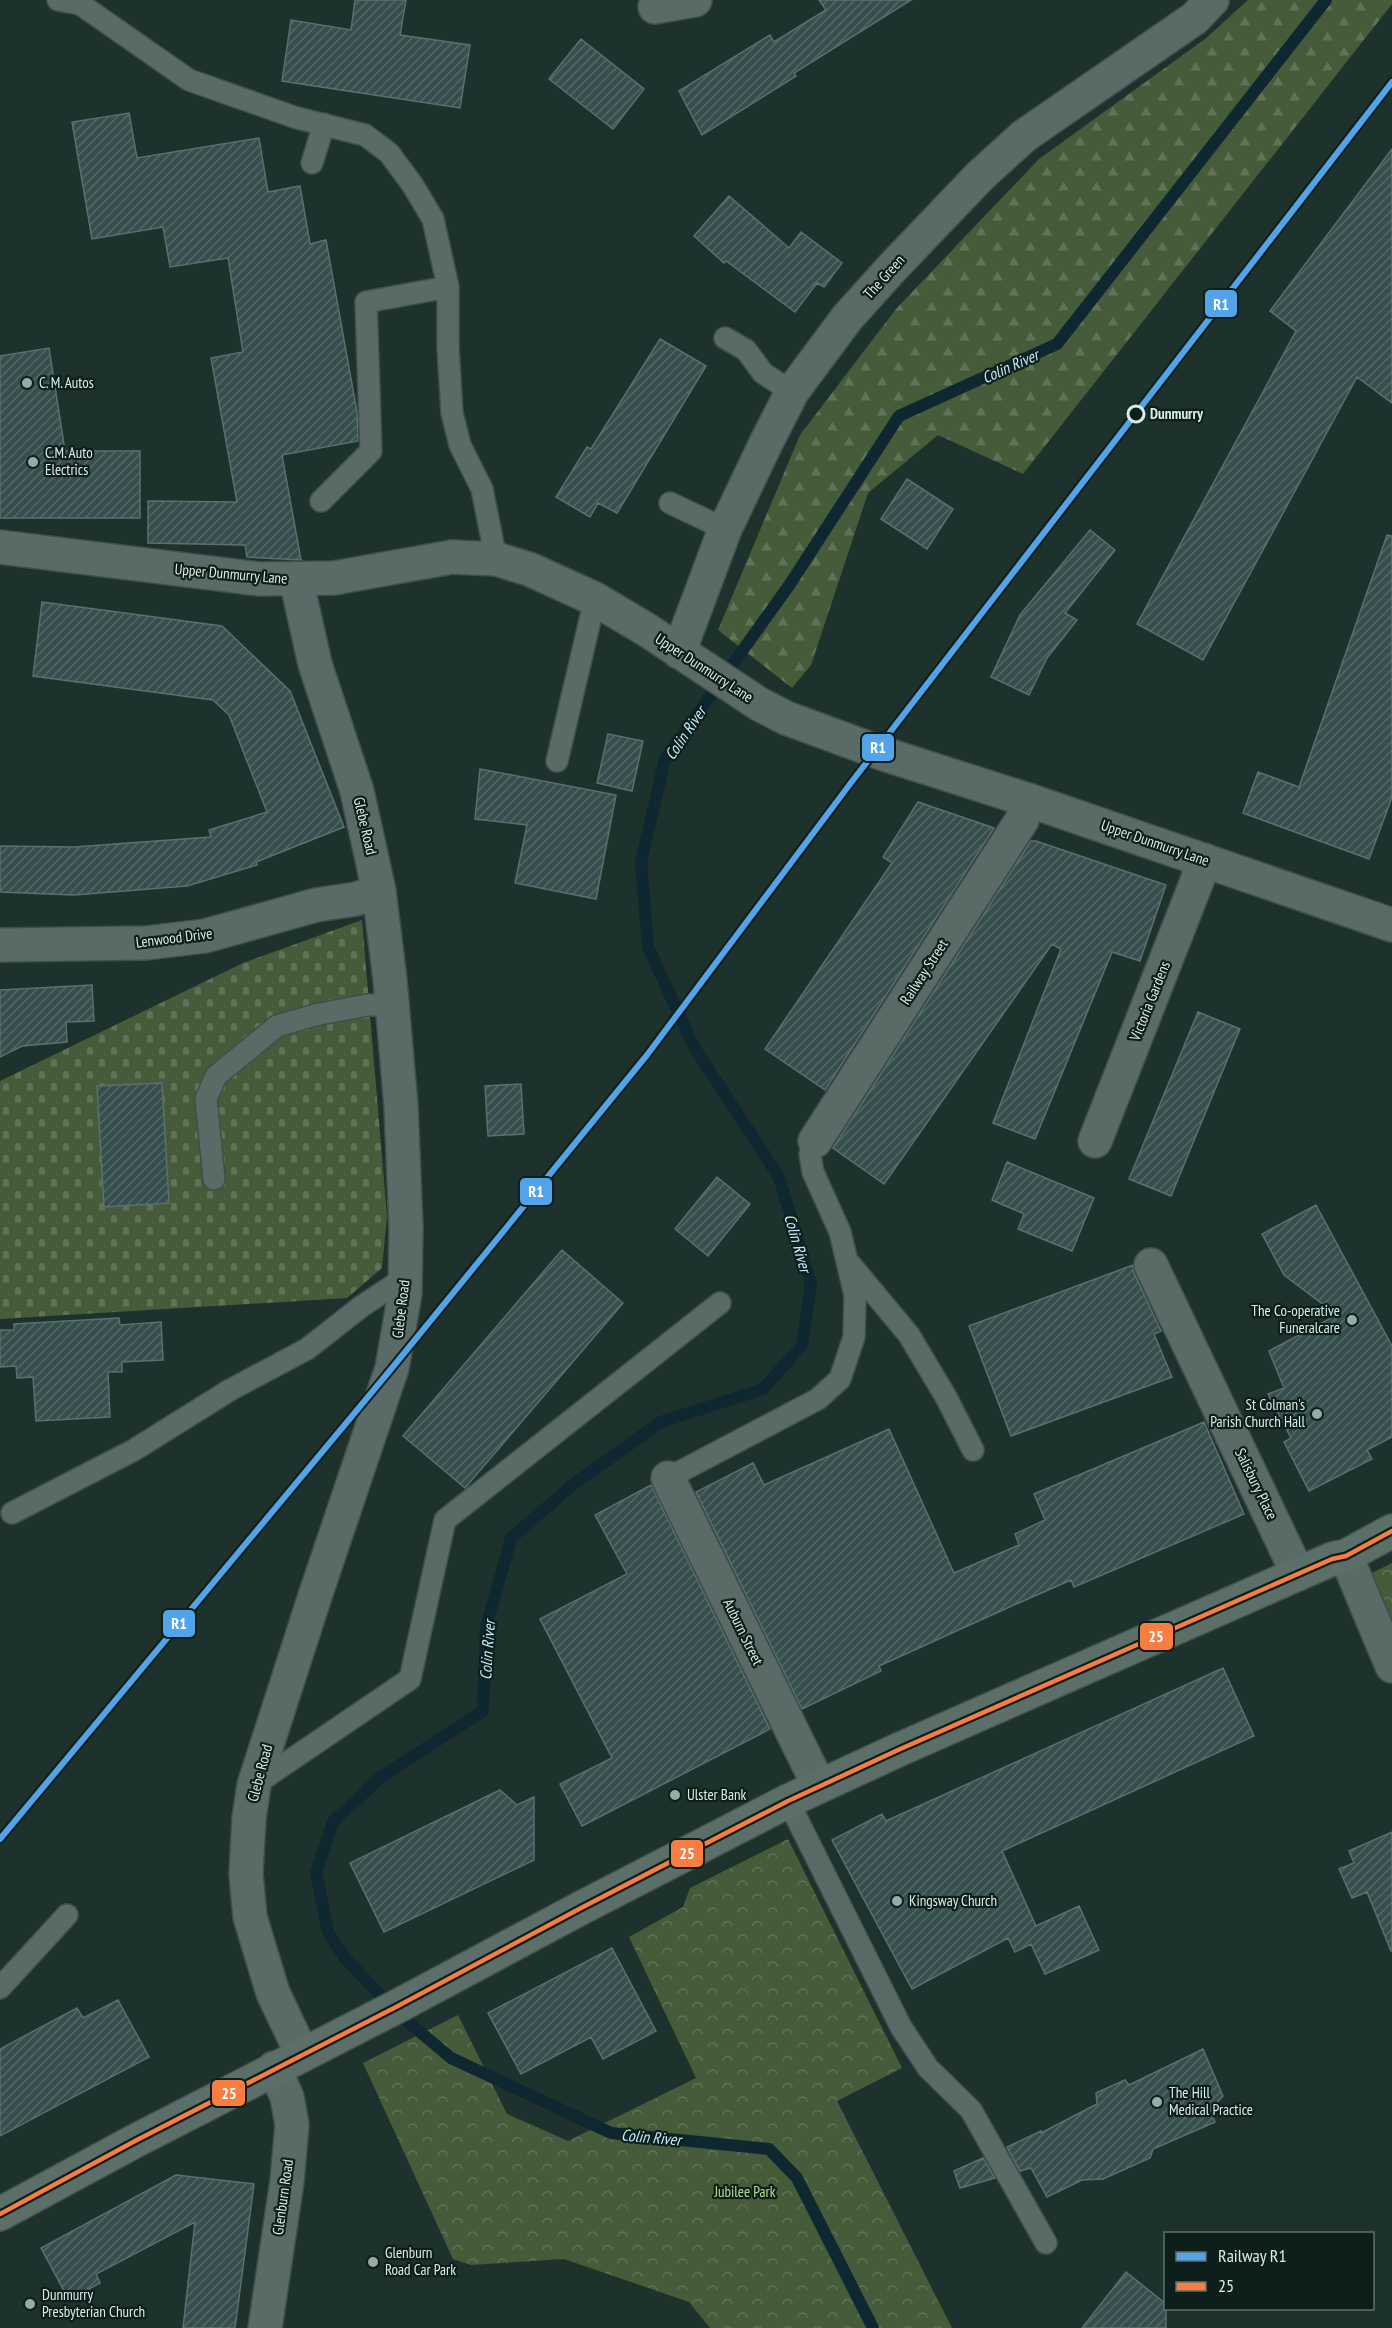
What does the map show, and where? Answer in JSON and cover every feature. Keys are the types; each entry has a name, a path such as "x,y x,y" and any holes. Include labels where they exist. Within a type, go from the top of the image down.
{"main road":[{"path":"0,2214 288,2061 788,1801 1298,1574 1346,1556 1392,1530"}],"street":[{"path":"655,7 694,0"},
{"name":"The Green","path":"686,657 725,529 792,392 847,318 980,176 1024,136 1195,18 1212,0"},
{"name":"Upper Dunmurry Lane","path":"0,547 259,579 334,578 452,557 496,559 529,568 595,599 759,704 786,718 884,754 1028,800 1392,925"},
{"name":"Glebe Road","path":"288,2061 273,1993 250,1917 246,1874 249,1818 254,1785 392,1368 402,1318 406,1278 401,1117 392,1005 379,891 357,791 315,664 296,579"},
{"name":"Railway Street","path":"815,1141 1022,820 1028,800"},
{"name":"Victoria Gardens","path":"1095,1141 1204,860"},
{"name":"Lenwood Drive","path":"0,945 146,943 205,936 316,904 356,899 379,891"},
{"name":"Salisbury Place","path":"1151,1265 1298,1574"},
{"name":"Auburn Street","path":"668,1478 819,1786"},
{"path":"1346,1556 1392,1666"},
{"name":"Glenburn Road","path":"265,2328 292,2125 286,2097 288,2061"}],"lane":[{"path":"58,0 80,4 189,80 244,101 365,135 389,153 412,184 433,219 448,286 448,347 452,413 460,445 482,489 496,559"},
{"path":"312,163 324,124"},
{"path":"321,501 371,451 366,302 448,286"},
{"path":"725,338 746,350 763,374 792,392"},
{"path":"670,503 725,529"},
{"path":"557,761 595,599"},
{"path":"214,1179 206,1099 216,1076 277,1026 315,1015 367,1005 392,1005"},
{"path":"668,1478 818,1399 840,1379 854,1337 855,1295 840,1232 813,1172 810,1154 815,1141"},
{"path":"846,1259 909,1335 946,1397 973,1450"},
{"path":"12,1513 134,1450 230,1390 307,1349 362,1306 406,1278"},
{"path":"254,1785 410,1679 445,1520 720,1302"},
{"path":"788,1801 901,2027 928,2068 971,2110 1046,2243"},
{"path":"0,1988 67,1915"}],"green space":[{"path":"1248,0 1392,0 1392,4 1023,474 938,435 868,493 811,665 792,688 718,630 800,435 896,309 1039,159 1205,39"},
{"path":"362,920 387,1216 382,1268 347,1298 0,1319 0,1081 243,963"},
{"path":"1392,1563 1392,1620 1372,1573"},
{"name":"Jubilee Park","path":"788,1839 902,2068 837,2101 952,2328 710,2328 689,2302 564,2259 471,2265 453,2259 363,2063 458,2015 507,2114 568,2141 696,2078 629,1937 683,1907 690,1888"}],"building":[{"path":"355,0 406,0 400,35 470,45 460,108 282,81 291,20 351,30"},
{"path":"819,0 911,0 794,73 796,76 702,135 679,91 770,35 774,42 826,10"},
{"path":"581,39 644,89 613,129 549,79"},
{"path":"129,113 137,158 259,138 268,192 300,186 310,244 326,240 357,412 358,441 282,455 301,560 247,557 245,545 148,543 148,501 237,502 211,358 243,352 228,258 170,267 163,227 92,239 72,122"},
{"path":"1392,149 1392,403 1357,377 1203,660 1137,624 1296,331 1270,311"},
{"path":"729,196 789,248 801,232 842,263 824,287 817,283 795,312 726,261 724,263 694,236"},
{"path":"660,339 706,366 617,513 598,503 590,517 556,497 587,447 591,449"},
{"path":"49,348 65,451 140,451 140,518 0,518 0,356"},
{"path":"907,479 953,509 927,549 881,519"},
{"path":"1090,530 1115,550 1065,613 1077,620 1047,658 1029,695 991,677 1020,615"},
{"path":"1387,535 1392,536 1392,797 1369,859 1243,813 1258,772 1299,787"},
{"path":"42,602 222,626 290,691 344,827 256,862 257,865 187,886 74,895 0,892 0,846 74,847 211,837 209,830 267,812 229,715 213,700 33,676"},
{"path":"608,734 643,741 632,791 597,783"},
{"path":"480,769 616,795 596,899 515,883 527,825 475,819"},
{"path":"918,802 994,828 825,1090 765,1049 892,863 883,857"},
{"path":"1031,841 1166,885 1140,961 1112,952 1035,1139 993,1123 1061,949 1052,944 884,1184 833,1148"},
{"path":"92,985 94,1021 66,1022 67,1042 22,1046 0,1057 0,990"},
{"path":"1198,1012 1240,1029 1171,1196 1129,1179"},
{"path":"162,1083 169,1203 104,1207 97,1086"},
{"path":"521,1084 524,1134 488,1136 485,1086"},
{"path":"1007,1162 1094,1198 1072,1251 1018,1229 1024,1214 992,1200"},
{"path":"717,1177 750,1204 708,1256 675,1229"},
{"path":"1316,1205 1392,1346 1392,1437 1367,1450 1372,1459 1309,1491 1284,1442 1291,1438 1268,1394 1284,1388 1269,1351 1337,1315 1284,1275 1262,1234"},
{"path":"562,1250 623,1303 465,1488 403,1436"},
{"path":"1133,1265 1134,1273 1161,1331 1154,1334 1172,1377 1011,1436 969,1326"},
{"path":"119,1318 120,1325 161,1322 163,1360 122,1362 122,1372 108,1372 110,1417 36,1421 33,1377 17,1378 16,1366 0,1367 0,1330 14,1330 14,1324"},
{"path":"1204,1422 1244,1514 1074,1587 1071,1580 1005,1609 879,1666 881,1671 802,1709 696,1492 753,1463 764,1485 889,1429 954,1573 1019,1545 1015,1534 1045,1520 1034,1494"},
{"path":"651,1485 770,1729 582,1826 560,1784 612,1758 540,1619 627,1574 595,1515"},
{"path":"1223,1668 1254,1736 1002,1851 1036,1926 1079,1906 1099,1950 1045,1974 1031,1944 1015,1952 1008,1938 912,1989 832,1840 882,1814 886,1821"},
{"path":"500,1790 517,1805 534,1797 534,1860 384,1932 350,1863"},
{"path":"1392,1832 1391,1951 1367,1892 1352,1898 1339,1869 1354,1863 1349,1851"},
{"path":"612,1948 656,2031 603,2059 591,2037 521,2074 488,2013"},
{"path":"118,2000 149,2057 0,2136 0,2049 77,2008 83,2018"},
{"name":"The Hill Medical Practice","path":"1203,2049 1223,2096 1210,2110 1215,2122 1153,2149 1150,2158 1103,2179 1082,2180 1047,2197 1031,2168 1020,2171 1007,2147 1041,2131 1041,2133 1097,2104 1096,2093 1125,2080 1129,2085"},
{"path":"983,2158 995,2178 960,2188 954,2171"},
{"path":"176,2175 254,2184 235,2328 183,2328 195,2222 96,2274 100,2283 69,2300 41,2248"},
{"path":"1126,2272 1164,2302 1164,2310 1166,2310 1166,2328 1082,2328"}],"waterway":[{"name":"Colin River","path":"873,2328 797,2178 769,2149 611,2133 451,2058 395,2011 344,1957 328,1932 316,1872 333,1822 381,1777 483,1711 486,1627 511,1538 575,1483 661,1422 763,1389 802,1345 811,1285 779,1177 694,1047 648,947 641,862 665,759 790,584 899,416 1057,344 1326,0"}],"rail line":[{"name":"R1","path":"0,1839 392,1368 647,1055 850,784 1392,82"}],"transit line":[{"name":"25","path":"0,2214 135,2141 788,1801 898,1750 1332,1559 1346,1556 1392,1531"}],"place":[{"name":"C. M. Autos","path":"27,383"},
{"name":"Dunmurry","path":"1136,414"},
{"name":"C.M. Auto Electrics","path":"33,462"},
{"name":"The Co-operative Funeralcare","path":"1352,1320"},
{"name":"St Colman's Parish Church Hall","path":"1317,1414"},
{"name":"Ulster Bank","path":"675,1795"},
{"name":"Kingsway Church","path":"897,1901"},
{"name":"The Hill Medical Practice","path":"1157,2102"},
{"name":"Glenburn Road Car Park","path":"373,2262"},
{"name":"Dunmurry Presbyterian Church","path":"30,2304"}]}
